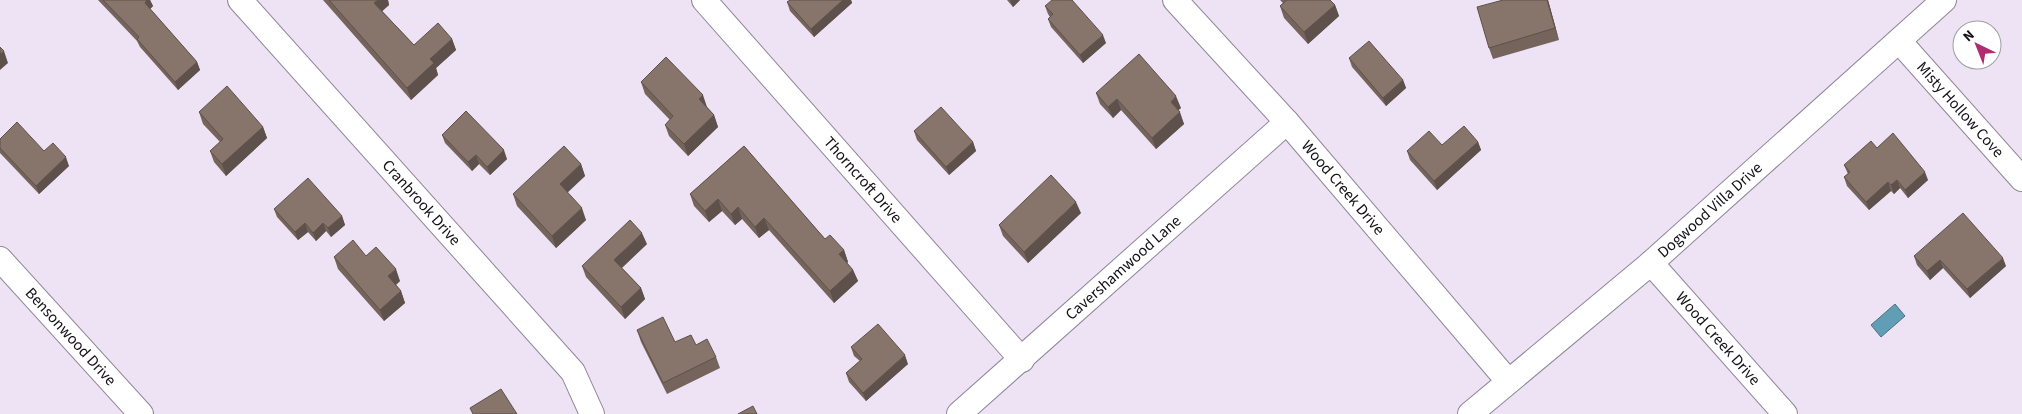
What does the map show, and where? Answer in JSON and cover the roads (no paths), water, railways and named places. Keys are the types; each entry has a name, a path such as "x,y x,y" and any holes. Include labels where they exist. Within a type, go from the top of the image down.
{"street":[{"name":"Cranbrook Drive","path":"240,0 573,372 592,414"},
{"name":"Thorncroft Drive","path":"704,0 1022,360"},
{"name":"Wood Creek Drive","path":"1175,0 1287,122 1508,380"},
{"name":"Dogwood Villa Drive","path":"1470,414 1508,380 1651,263 1944,0"},
{"name":"Misty Hollow Cove","path":"1899,41 2022,179"},
{"name":"Cavershamwood Lane","path":"959,414 1022,360 1287,122"},
{"name":"Bensonwood Drive","path":"0,259 141,414"},
{"name":"Wood Creek Drive","path":"1651,263 1785,414"}],"water":[{"path":"1895,304 1905,316 1881,337 1871,325"}]}
